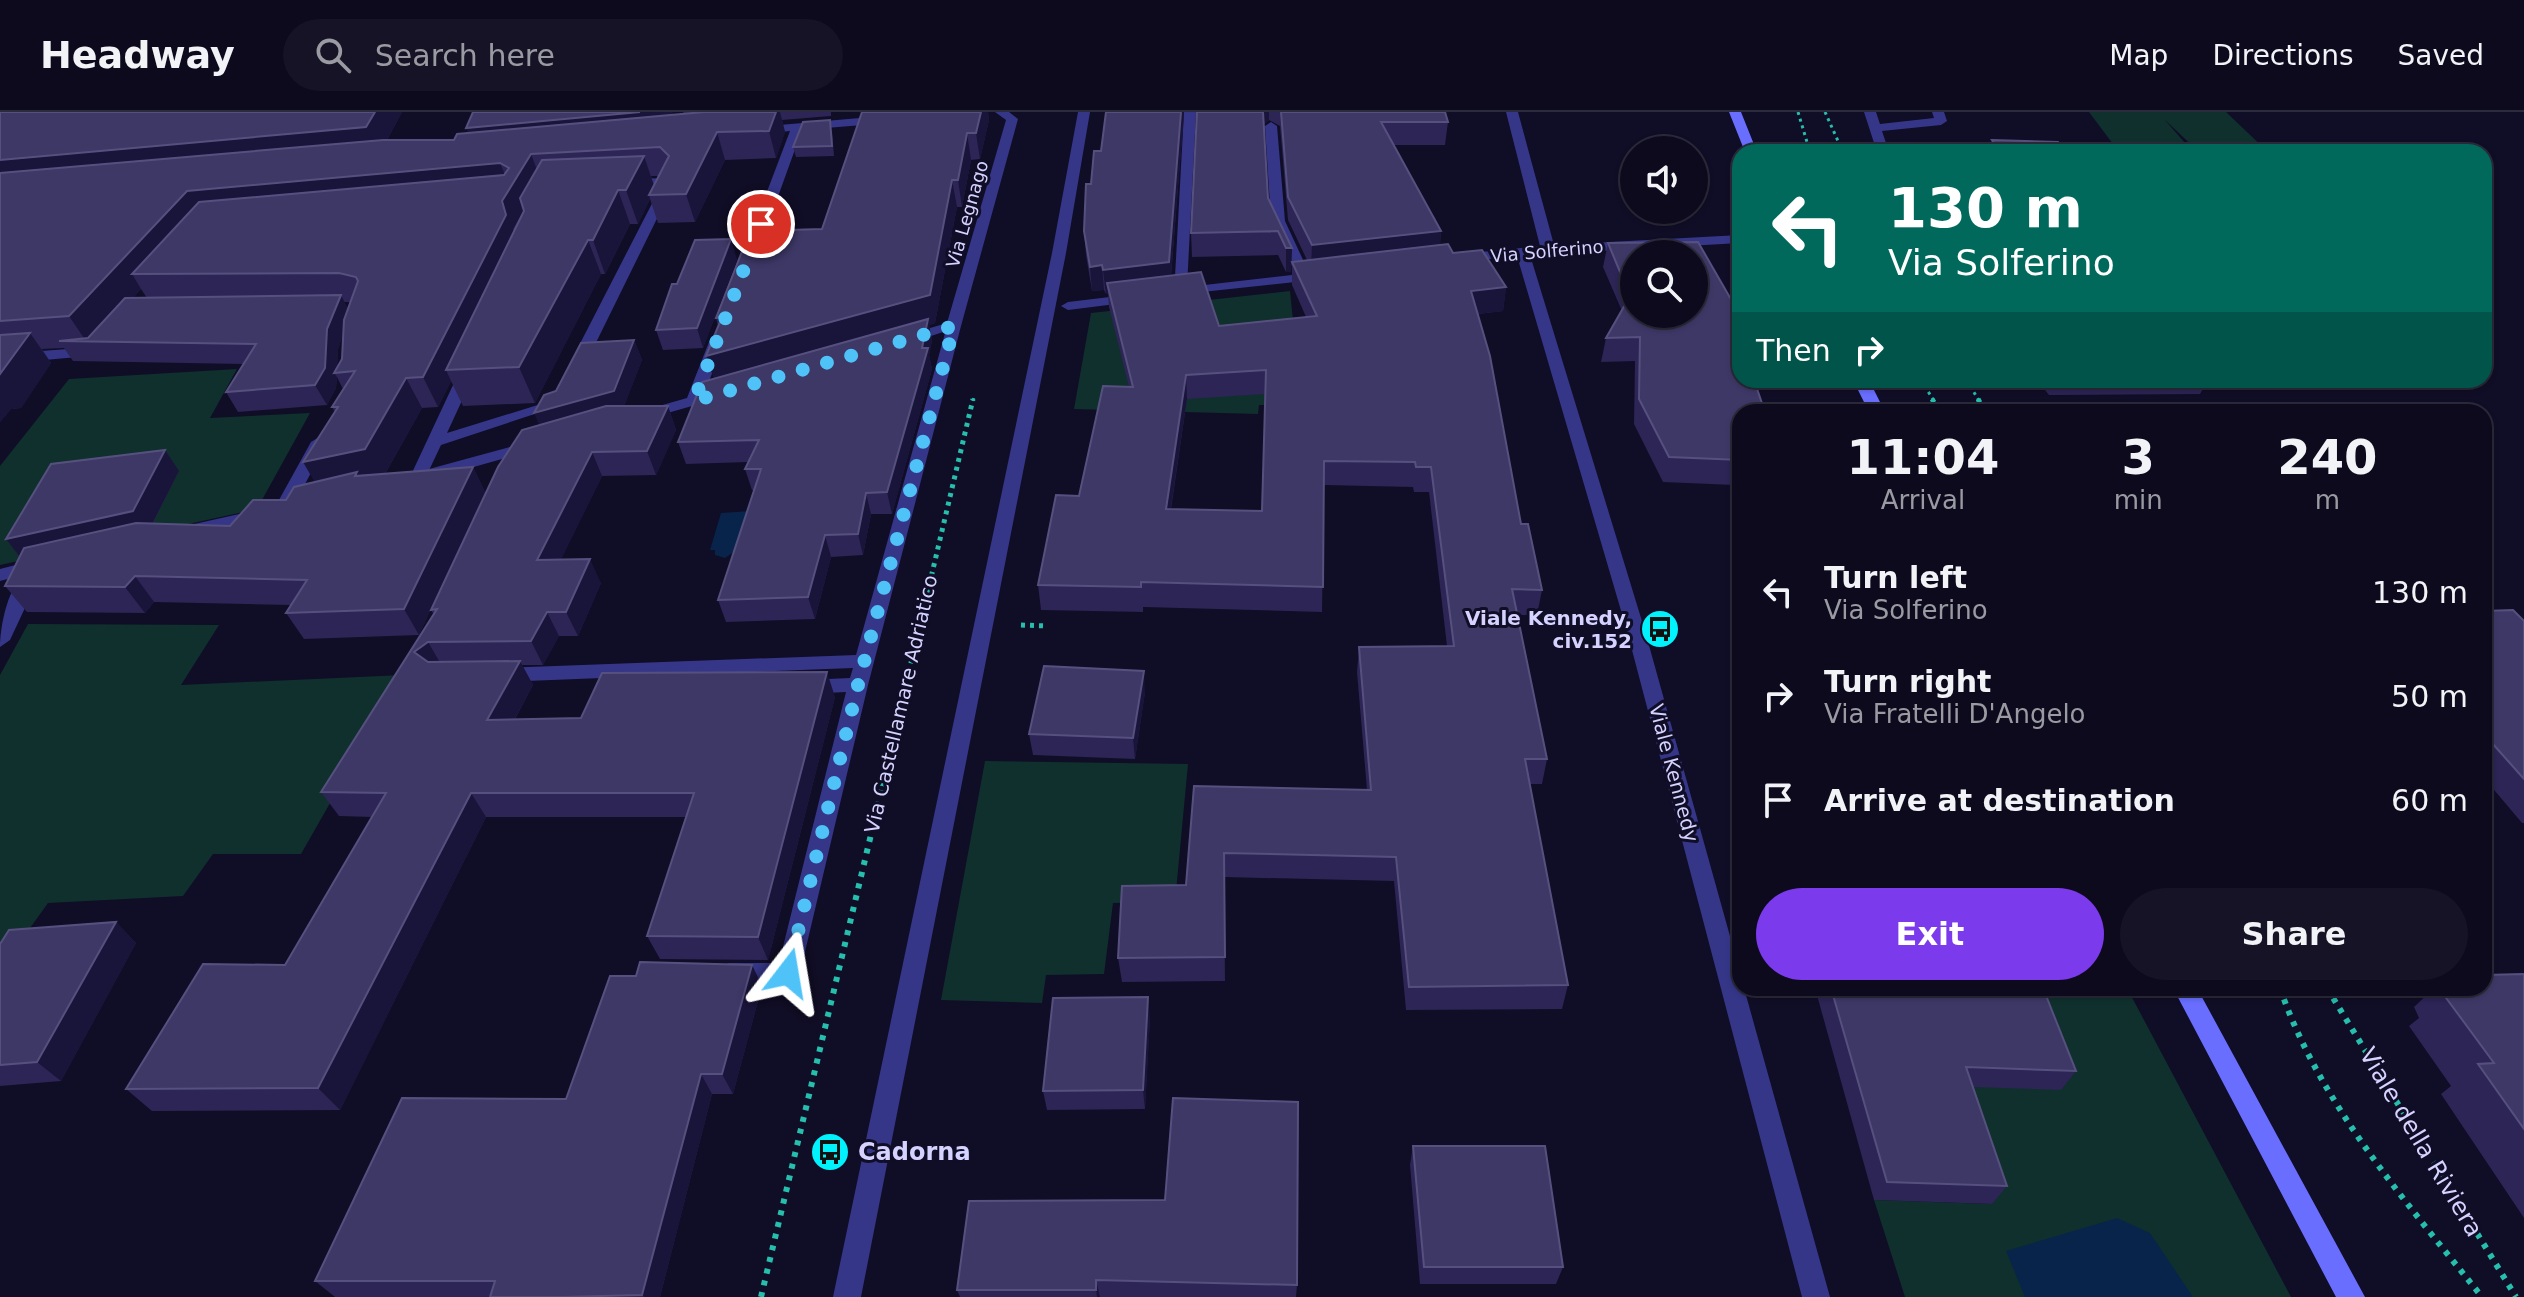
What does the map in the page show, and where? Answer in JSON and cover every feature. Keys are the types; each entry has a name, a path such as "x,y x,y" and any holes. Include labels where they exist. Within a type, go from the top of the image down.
{"street":[{"path":"1001,112 1007,113"},
{"path":"847,1297 1056,267 1084,112"},
{"path":"1166,294 1190,112"},
{"path":"1512,112 1548,249"},
{"path":"1735,112 1748,144"},
{"path":"1870,112 1880,144"},
{"path":"1875,128 1941,121 1938,112"},
{"name":"Via Legnago","path":"954,326 1012,119 1007,113"},
{"path":"738,131 797,128 862,117 905,118"},
{"path":"1271,126 1278,221 1304,277"},
{"path":"743,273 797,128"},
{"path":"432,443 556,407 669,182 609,184"},
{"name":"Via Solferino","path":"1444,260 1548,249 1732,239"},
{"name":"Viale Kennedy","path":"1522,251 1636,631 1732,986"},
{"path":"1068,306 1335,273"},
{"path":"694,401 726,317"},
{"path":"884,346 954,326"},
{"path":"715,973 788,973 858,685 954,326"},
{"path":"0,359 95,353 104,342"},
{"path":"418,477 473,358"},
{"path":"620,422 737,388"},
{"path":"283,509 325,429"},
{"path":"396,484 546,442"},
{"path":"503,479 516,451"},
{"path":"175,534 311,503"},
{"path":"0,575 44,564 0,640"},
{"path":"485,675 586,675 865,661"},
{"path":"787,688 858,685"},
{"name":"Viale Kennedy","path":"1735,996 1816,1297"},
{"path":"2189,996 2351,1297"}],"path":[{"path":"1798,112 1808,144"},
{"path":"1825,112 1839,144"},
{"name":"Via Castellamare Adriatico","path":"761,1297 978,381"},
{"name":"Viale della Riviera","path":"2283,996 2293,1026 2375,1163 2482,1297"},
{"name":"Viale della Riviera","path":"2332,996 2516,1297"}],"green space":[{"path":"2089,112 2226,112 2260,144 2191,144 2164,119 2186,144 2113,144"},
{"path":"1290,291 1296,350 1280,405 1259,405 1258,414 1074,409 1091,313"},
{"path":"237,369 210,418 310,413 257,509 0,565 0,466 69,379"},
{"path":"28,624 219,625 181,685 403,675 301,854 213,854 183,896 48,903 0,970 0,675"},
{"path":"985,761 1188,764 1175,902 1113,903 1104,974 1046,975 1042,1003 941,1000"},
{"path":"2014,996 2131,996 2291,1297 1905,1297 1874,1200 1991,1204 1952,1086"}],"water":[{"path":"751,511 735,551 725,558 715,555 715,550 710,550 721,513"},
{"path":"2117,1218 2150,1233 2193,1297 2025,1297 2006,1251"}],"building":[{"path":"0,112 375,112 366,127 0,160"},
{"path":"473,112 640,112 466,128"},
{"path":"704,112 776,112 769,131 717,132 686,194 649,195 669,156 660,147 531,154 502,201 506,215 423,377 406,378 365,449 303,462 338,407 332,407 355,371 334,373 342,359 344,320 358,281 356,277 339,273 132,274 199,202 504,175 509,168 500,163 187,191 69,316 0,321 0,173 383,140 454,140 457,134"},
{"path":"862,112 981,112 976,133 967,133 958,180 952,180 930,295 706,356 722,317 716,318 750,231 822,229"},
{"path":"1106,112 1181,112 1169,262 1103,270 1102,265 1090,267 1084,231 1086,184 1091,184 1094,151 1101,151"},
{"path":"1197,112 1263,112 1268,198 1292,248 1286,248 1278,231 1191,233"},
{"path":"1281,112 1445,112 1448,122 1381,122 1441,231 1312,245 1288,197"},
{"path":"830,120 832,146 793,147 803,122"},
{"path":"1992,140 2060,144 1995,144"},
{"path":"644,156 626,190 618,190 593,240 588,240 519,367 446,370 524,211 520,198 542,160"},
{"path":"731,239 697,328 656,330 672,284 677,284 695,240"},
{"path":"1608,243 1620,243 1620,272"},
{"path":"1448,244 1453,253 1482,250 1506,287 1471,291 1490,356 1521,524 1528,524 1542,590 1512,589 1547,759 1525,759 1568,985 1409,987 1396,857 1224,853 1225,957 1118,958 1122,886 1186,885 1194,786 1371,790 1359,647 1454,646 1431,467 1416,467 1415,462 1324,461 1323,587 1141,582 1141,587 1038,585 1056,495 1079,496 1103,386 1133,387 1107,283 1201,272 1219,326 1317,316 1292,262","holes":["1266,370 1262,511 1166,509 1186,375"]},
{"path":"1708,259 1732,301 1732,388 1757,388 1762,404 1732,404 1732,460 1669,457 1639,399 1640,337 1606,338 1620,314 1620,328 1708,328"},
{"path":"341,295 327,329 325,368 315,385 226,392 256,344 59,341 88,338 125,298"},
{"path":"928,319 922,348 928,348 887,492 866,493 858,534 825,535 808,597 718,600 761,469 745,469 759,440 678,442 702,382"},
{"path":"30,333 0,374 0,335"},
{"path":"634,340 614,391 534,413 544,395 556,391 581,343"},
{"path":"606,406 668,406 647,451 592,452 537,560 590,559 566,612 547,612 531,641 428,642 414,652 428,662 520,661 487,720 581,718 602,673 827,672 758,937 647,936 694,793 471,793 318,1088 126,1089 203,964 285,965 386,793 321,792 437,609 431,610 498,467 522,430"},
{"path":"165,450 133,511 6,539 51,464"},
{"path":"473,467 404,609 286,613 307,580 135,576 125,587 5,586 24,548 136,523 230,526 253,500 286,500 294,487 357,472 355,476"},
{"path":"2513,610 2524,621 2524,779 2492,743 2492,611"},
{"path":"1044,666 1144,671 1133,738 1029,734"},
{"path":"116,922 37,1062 0,1065 0,944 9,930"},
{"path":"640,962 752,965 722,1074 701,1074 642,1295 490,1297 495,1281 315,1281 402,1098 566,1099 610,976 636,976"},
{"path":"2524,974 2524,1129 2478,1064 2494,1063 2445,996 2492,996 2492,975"},
{"path":"1833,996 2046,996 2076,1071 1966,1067 2007,1186 1887,1182"},
{"path":"1148,997 1143,1090 1043,1091 1053,998"},
{"path":"1173,1098 1298,1102 1297,1285 1096,1280 1096,1290 957,1290 969,1201 1165,1200"},
{"path":"1413,1146 1545,1146 1563,1267 1424,1267"}],"place":[{"name":"Viale Kennedy, civ.152","path":"1660,629"},
{"name":"Cadorna","path":"830,1152"}],"route":[{"path":"761,224 694,401 954,326 858,685 788,973"}]}
